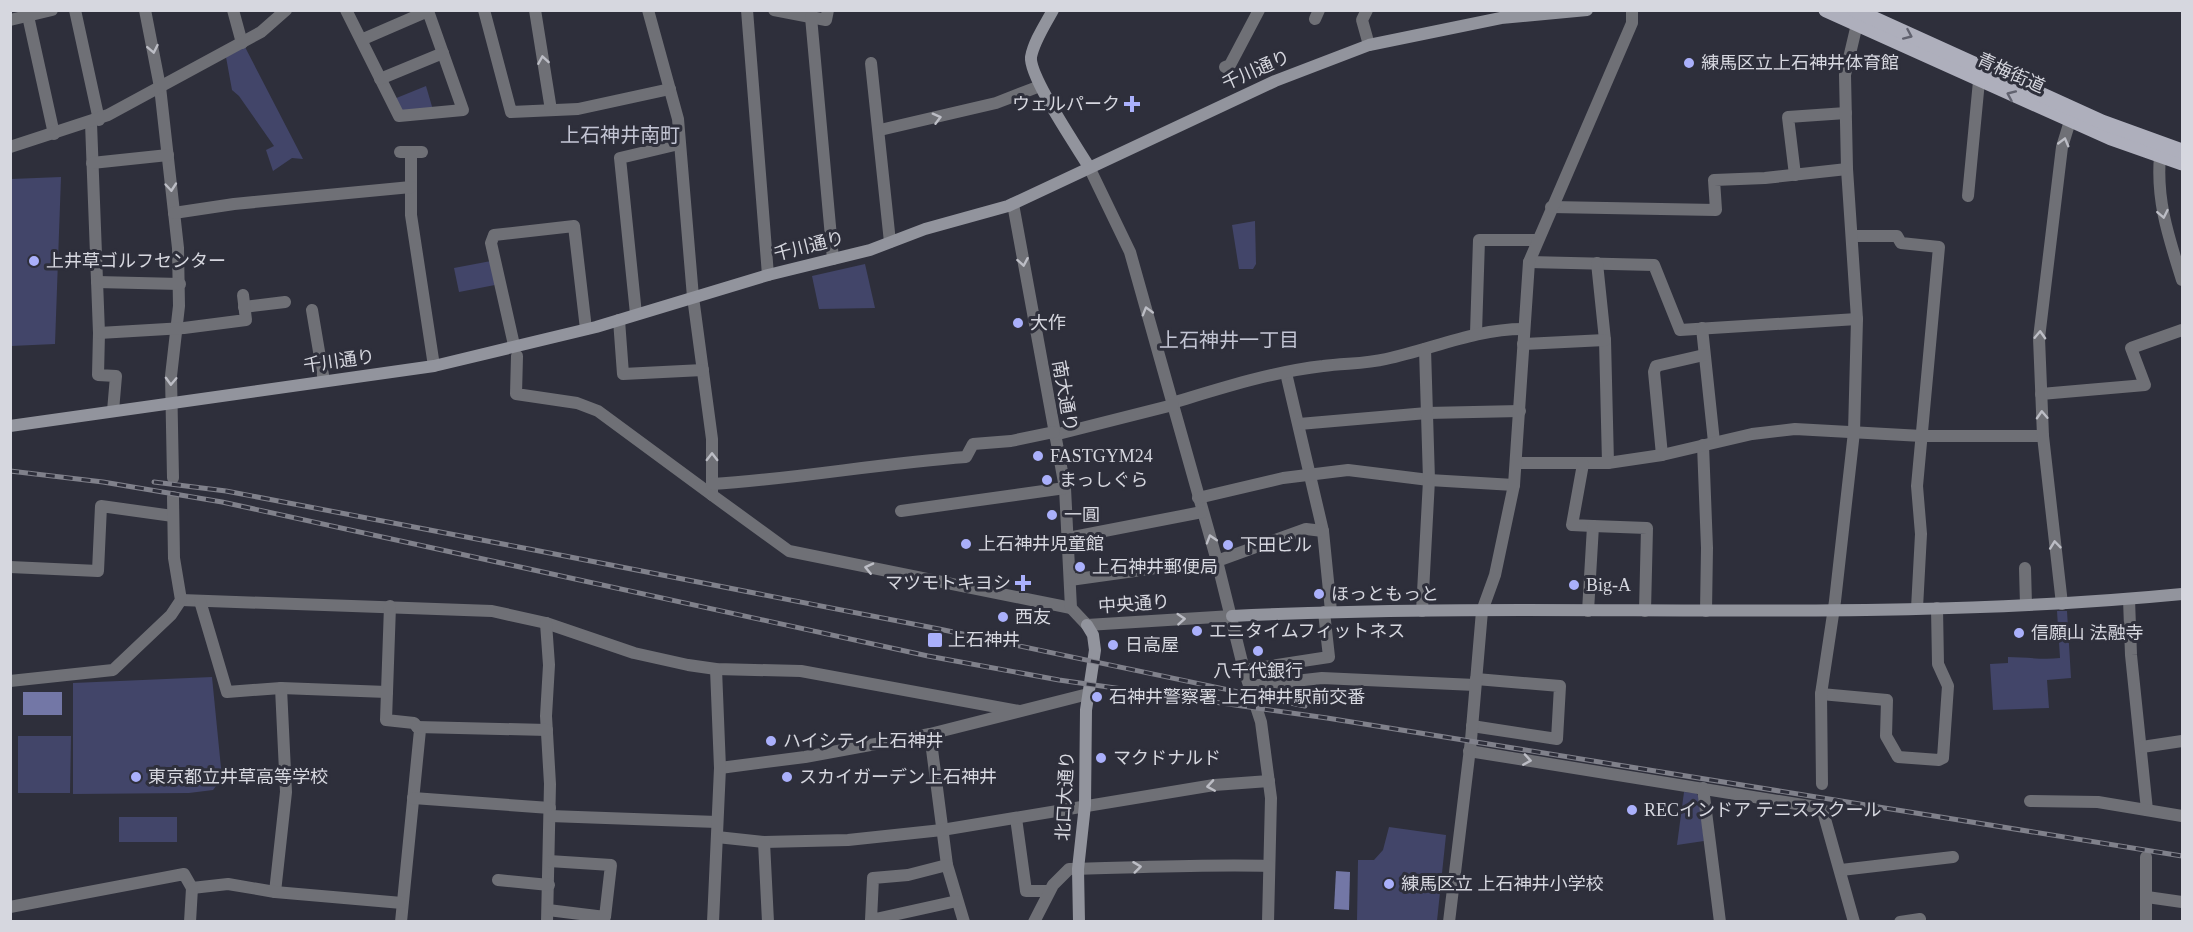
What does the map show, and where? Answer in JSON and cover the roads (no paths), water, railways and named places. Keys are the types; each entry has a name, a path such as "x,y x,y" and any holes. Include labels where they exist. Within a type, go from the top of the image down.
{"main road":[{"path":"1053,10 1031,58 1040,86 1089,167"},
{"name":"千川通り","path":"10,426 434,366 515,350 768,275 890,242 1013,204 1275,81 1369,45 1501,18 1546,12 1587,10"},
{"name":"青梅街道","path":"1826,10 1859,15 2102,122 2182,151"},
{"name":"青梅街道","path":"1859,15 1979,81 2070,121 2182,163"},
{"path":"1232,616 1328,612 1937,608 2062,604 2182,594"},
{"name":"中央通り","path":"1087,625 1095,650 1092,672"},
{"name":"北口大通り","path":"1079,921 1078,869 1085,805 1088,694 1092,672"}],"street":[{"path":"10,20 52,10"},
{"path":"75,10 95,121 92,163 99,333 98,375 116,376 113,411"},
{"path":"145,10 160,87 180,284 171,403 172,478"},
{"path":"233,10 242,43"},
{"path":"10,147 95,121 261,32 286,10"},
{"path":"346,10 380,79 399,116 463,110 428,10 361,40"},
{"path":"484,10 511,112 578,108 670,89"},
{"path":"535,10 551,110"},
{"path":"648,10 678,119 693,297 712,439 712,490"},
{"path":"747,10 768,275"},
{"path":"774,10 826,20 828,10"},
{"path":"1225,67 1230,65 1259,10"},
{"path":"1367,10 1362,20 1369,45"},
{"path":"1449,921 1472,726 1482,611 1495,575 1514,485 1529,262 1536,240 1632,23 1632,10"},
{"path":"1822,784 1821,694 1854,432 1857,319 1847,169 1845,75 1859,15"},
{"path":"28,16 54,134"},
{"path":"812,17 832,259"},
{"path":"380,79 443,53"},
{"path":"871,63 880,130 890,242"},
{"path":"1968,196 1979,81"},
{"path":"880,130 1005,100 1040,86"},
{"path":"1795,175 1788,117 1846,113"},
{"path":"2062,604 2043,436 2039,338 2062,147 2070,121"},
{"path":"636,314 620,158 680,144"},
{"path":"411,152 411,214 434,366"},
{"path":"92,163 168,155"},
{"path":"2160,156 2157,183 2163,219 2182,280"},
{"path":"1089,167 1130,252 1217,561 1244,670 1261,722 1269,781 1268,921"},
{"path":"1551,207 1716,210 1714,180 1847,169"},
{"path":"174,213 234,204 411,186"},
{"name":"南大通り","path":"1013,204 1065,488 1071,608"},
{"path":"586,329 574,226 494,235 491,243 515,350 516,394 577,403 598,411 712,490 789,552 1071,608 1087,625"},
{"path":"1853,236 1897,236 1901,243 1939,247 1917,486 1921,534 1917,608"},
{"path":"1476,333 1479,240 1536,240"},
{"path":"1529,262 1654,265 1680,330 1857,319"},
{"path":"1597,263 1605,340 1608,463"},
{"path":"97,282 180,284"},
{"path":"99,333 177,328 246,320 243,301 285,302"},
{"path":"312,310 324,381"},
{"path":"619,320 623,374 703,370"},
{"path":"1702,328 1708,444 1706,611"},
{"path":"712,490 896,462 966,457 973,444 1054,434 1173,404 1243,381 1322,366 1386,360 1476,333 1499,329 1523,329"},
{"path":"2041,394 2145,385 2131,348 2182,330"},
{"path":"1523,344 1605,340"},
{"path":"1422,611 1429,480 1425,349"},
{"path":"1662,455 1654,372 1656,366 1704,355"},
{"path":"1244,670 1329,657 1323,531 1312,474 1286,373"},
{"path":"1299,424 1427,413 1520,411"},
{"path":"1516,463 1608,463 1795,429 1922,436 2043,436"},
{"path":"1583,464 1572,525 1647,528 1645,611"},
{"path":"1198,498 1312,474 1348,470 1429,480 1514,485"},
{"path":"901,511 1065,488"},
{"path":"10,681 113,670 164,623 182,600 174,558 173,497"},
{"path":"10,567 98,571 100,506 173,516"},
{"path":"1068,538 1202,512"},
{"path":"1588,610 1593,526"},
{"path":"1217,561 1306,529 1323,531"},
{"path":"1070,580 1163,567"},
{"path":"2025,568 2026,605"},
{"path":"2129,599 2131,656 2147,810"},
{"path":"182,600 468,608 546,623 634,652 716,669 801,671 1019,711"},
{"path":"200,601 227,692 281,688 387,692"},
{"path":"390,606 386,720 414,723 420,730 401,921"},
{"path":"1821,694 1887,700 1886,736 1898,758 1939,760 1943,758 1948,686 1938,664 1937,608"},
{"name":"中央通り","path":"1087,625 1232,616"},
{"path":"546,623 549,665 548,916 605,917 611,865 549,861"},
{"path":"713,921 720,768 716,669"},
{"path":"1250,686 1322,678 1560,686 1557,739 1472,726"},
{"path":"275,892 286,792 281,688"},
{"path":"720,768 805,757 930,734 1088,694"},
{"path":"417,727 547,730"},
{"path":"930,734 947,865 963,921"},
{"path":"2142,747 2182,741"},
{"path":"1469,751 1822,808 1854,921"},
{"path":"717,837 764,842 837,841 942,831 1214,785 1269,781"},
{"path":"1703,788 1720,921"},
{"path":"413,798 550,812 717,822"},
{"path":"2030,801 2098,802 2182,816"},
{"path":"1016,818 1026,891 1049,891"},
{"path":"764,842 768,921"},
{"path":"1841,870 1953,857"},
{"path":"2145,921 2146,857"},
{"path":"947,865 908,875 873,878 871,920 880,920 957,901"},
{"path":"1034,921 1049,891 1064,872 1078,869 1117,870 1151,865 1269,866"},
{"path":"10,908 184,874 192,888 190,921"},
{"path":"498,880 549,885"},
{"path":"192,888 228,884 275,892 402,903"},
{"path":"2146,897 2182,902"},
{"path":"1900,921 1920,919 1920,921"}],"railway":[{"path":"10,471 103,482 222,502 928,656 1059,680 1327,718 2182,856"},
{"path":"154,482 226,491 529,549 939,629 1305,706"}],"place":[{"name":"練馬区立上石神井体育館","path":"1689,63"},
{"name":"ウェルパーク","path":"1132,104"},
{"name":"上井草ゴルフセンター","path":"34,261"},
{"name":"大作","path":"1018,323"},
{"name":"FASTGYM24","path":"1038,456"},
{"name":"まっしぐら","path":"1047,480"},
{"name":"一圓","path":"1052,515"},
{"name":"上石神井児童館","path":"966,544"},
{"name":"下田ビル","path":"1228,545"},
{"name":"上石神井郵便局","path":"1080,567"},
{"name":"マツモトキヨシ","path":"1023,583"},
{"name":"Big-A","path":"1574,585"},
{"name":"ほっともっと","path":"1319,594"},
{"name":"西友","path":"1003,617"},
{"name":"エニタイムフィットネス","path":"1197,631"},
{"name":"信願山 法融寺","path":"2019,633"},
{"name":"上石神井","path":"935,640"},
{"name":"日高屋","path":"1113,645"},
{"name":"八千代銀行","path":"1258,651"},
{"name":"石神井警察署 上石神井駅前交番","path":"1097,697"},
{"name":"ハイシティ上石神井","path":"771,741"},
{"name":"マクドナルド","path":"1101,758"},
{"name":"東京都立井草高等学校","path":"136,777"},
{"name":"スカイガーデン上石神井","path":"787,777"},
{"name":"RECインドア テニススクール","path":"1632,810"},
{"name":"練馬区立 上石神井小学校","path":"1389,884"}],"district":[{"name":"上石神井南町","path":"620,135"},
{"name":"上石神井一丁目","path":"1229,340"}]}
